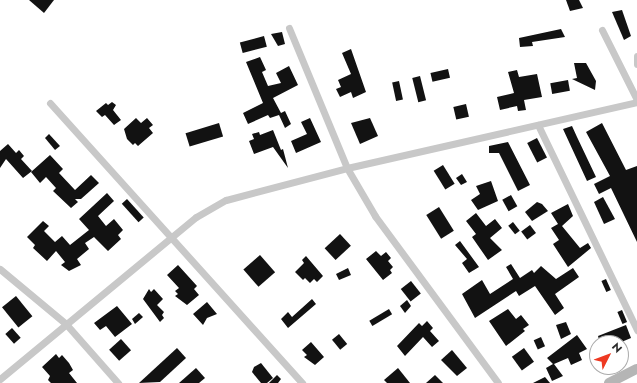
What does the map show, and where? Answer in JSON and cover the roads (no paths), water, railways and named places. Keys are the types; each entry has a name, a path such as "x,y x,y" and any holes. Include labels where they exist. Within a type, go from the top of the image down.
{"street":[{"path":"289,28 347,168 375,216 498,383"},
{"path":"0,379 171,237 210,207 226,200 347,168 637,101 602,30"},
{"path":"637,56 637,64"},
{"path":"50,103 302,383"},
{"path":"538,125 637,330"},
{"path":"0,269 66,324 118,383"},
{"path":"609,383 637,369"}]}
